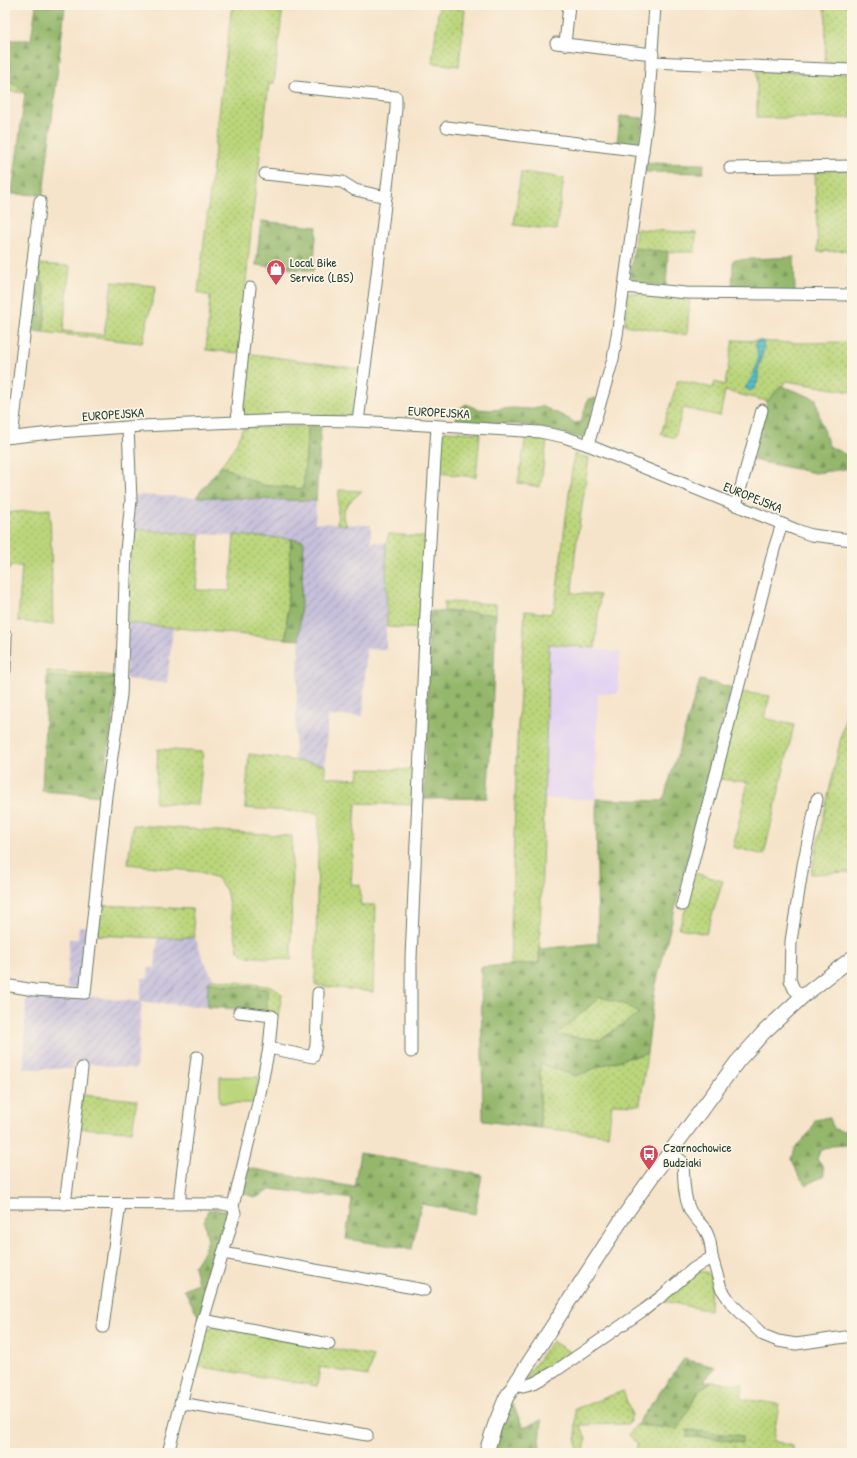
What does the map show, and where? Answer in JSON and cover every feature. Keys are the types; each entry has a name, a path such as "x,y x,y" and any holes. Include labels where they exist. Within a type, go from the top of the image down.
{"street":[{"path":"570,5 560,44 652,58 852,70"},
{"path":"588,445 613,359 648,114 655,5"},
{"path":"295,87 396,97 386,197 358,421"},
{"path":"447,127 643,151"},
{"path":"730,168 852,166"},
{"path":"264,174 342,182 355,190 386,197"},
{"path":"9,438 40,200"},
{"path":"624,286 686,292 852,295"},
{"path":"238,422 237,407 250,288"},
{"path":"736,505 762,410"},
{"name":"EUROPEJSKA","path":"9,438 60,432 128,427 288,420 358,421 540,432 564,437 588,445 811,535 852,540"},
{"path":"411,1052 412,951 427,599 437,426"},
{"path":"5,985 34,990 85,993 106,796 121,695 126,552 131,500 128,427"},
{"path":"682,905 774,549 782,524"},
{"path":"5,670 6,636"},
{"path":"802,997 794,989 790,980 791,941 817,799"},
{"path":"486,1453 501,1408 516,1383 624,1216 737,1062 765,1031 802,997 852,958"},
{"path":"269,1048 313,1057 316,1045 318,993"},
{"path":"168,1453 203,1320 235,1213 233,1206 258,1103 269,1048 272,1016 239,1012"},
{"path":"180,1204 180,1192 197,1057"},
{"path":"65,1204 82,1068"},
{"path":"671,1152 683,1162 684,1191 689,1209 704,1227 710,1240 712,1257 721,1288 731,1303 763,1335 778,1341 796,1344 852,1336"},
{"path":"5,1203 223,1204 233,1206"},
{"path":"103,1327 120,1204"},
{"path":"223,1253 425,1290"},
{"path":"516,1383 523,1386 529,1385 554,1372 644,1310 693,1269 712,1257"},
{"path":"203,1320 329,1344"},
{"path":"180,1403 367,1436"}],"shaded area":[{"path":"134,495 316,501 315,523 371,525 371,542 386,543 386,649 366,649 363,716 328,716 325,765 294,761 304,541 131,529"},
{"path":"128,623 173,627 167,683 126,679"},
{"path":"549,644 620,652 618,694 598,693 595,774 596,799 544,799"},
{"path":"79,927 88,927 83,988 67,988 69,939 78,939"},
{"path":"195,937 213,979 208,984 207,1007 142,1002 136,1069 75,1062 72,1069 24,1069 26,996 94,997 140,1002 142,978 148,978 149,968 155,968 158,938"}],"green space":[{"path":"36,5 65,7 43,195 12,194 25,93 18,86 6,79 5,40 31,40"},
{"path":"232,5 283,5 274,83 269,83 252,220 239,353 206,350 210,296 198,293"},
{"path":"823,5 852,6 852,67 825,65 826,17"},
{"path":"439,6 465,10 459,66 432,63"},
{"path":"757,71 852,74 852,118 757,118"},
{"path":"5,77 18,86 25,93 5,91"},
{"path":"620,116 643,118 639,146 617,144"},
{"path":"646,163 704,164 703,173 645,172"},
{"path":"852,170 852,292 849,292 848,250 818,252 815,171"},
{"path":"521,172 564,178 556,230 514,225"},
{"path":"261,221 317,227 313,271 256,265"},
{"path":"636,229 696,233 695,252 668,252 634,248"},
{"path":"634,248 668,252 666,287 632,283 630,279"},
{"path":"794,257 795,292 732,290 733,260"},
{"path":"37,264 70,266 63,331 104,335 112,282 156,286 142,343 43,332 46,311 45,291"},
{"path":"37,264 45,291 46,311 43,332 27,331"},
{"path":"627,293 690,296 687,335 625,325"},
{"path":"733,340 795,343 852,342 852,392 787,381 767,401 725,391 720,416 683,408 675,438 661,434 678,380 713,388 715,382 725,385"},
{"path":"245,353 361,369 355,416 243,417 241,414"},
{"path":"781,386 816,399 820,419 829,446 852,458 852,468 815,473 753,460 767,401"},
{"path":"596,398 585,437 582,438 526,425 457,422 456,411 466,404 477,409 492,410 512,408 529,409 542,406 575,423 581,422 588,399"},
{"path":"308,426 303,489 262,485 221,466 236,444 243,428"},
{"path":"308,426 321,426 316,501 196,497 221,466 262,485 303,489"},
{"path":"446,431 480,433 476,477 438,473 440,435"},
{"path":"526,436 547,441 540,487 518,483"},
{"path":"574,454 589,458 575,554 572,593 600,595 595,648 549,644 539,963 510,965 517,741 525,611 550,614 555,605"},
{"path":"339,490 362,491 344,510 344,520 347,525 337,524"},
{"path":"50,509 53,625 18,621 22,566 10,566 9,570 5,570 5,513"},
{"path":"131,529 200,535 196,590 230,591 234,535 291,539 286,639 128,623"},
{"path":"389,534 425,537 422,629 387,627 386,543"},
{"path":"291,539 304,541 299,640 286,639"},
{"path":"444,602 496,604 496,614 444,611"},
{"path":"430,611 496,614 491,742 487,798 424,799"},
{"path":"47,671 117,676 116,679 47,677"},
{"path":"47,677 116,679 115,703 102,796 42,791"},
{"path":"700,680 731,687 655,988 647,1053 603,1065 576,1076 540,1064 540,1128 483,1121 481,967 539,963 540,949 598,943 596,799 663,801","holes":["600,997 624,1004 639,1013 600,1040 556,1035"]},
{"path":"852,687 852,875 848,872 811,874"},
{"path":"740,692 770,696 764,718 794,725 764,855 733,847 748,782 718,779"},
{"path":"158,749 203,752 198,805 155,803"},
{"path":"249,754 325,765 325,777 358,779 359,769 416,770 414,805 356,803 351,884 360,885 361,905 376,905 373,992 315,985 319,813 245,808"},
{"path":"133,825 292,836 291,960 245,956 238,950 226,890 217,878 201,872 128,864"},
{"path":"694,873 723,881 706,934 679,928 686,908"},
{"path":"98,905 192,909 195,937 162,938 94,935"},
{"path":"213,979 274,987 282,995 278,1016 208,983"},
{"path":"208,983 267,989 267,1011 207,1007"},
{"path":"600,997 624,1004 640,1014 600,1040 555,1035"},
{"path":"647,1053 640,1105 612,1104 608,1135 540,1128 540,1063 576,1076 603,1065"},
{"path":"220,1077 259,1077 253,1103 220,1103"},
{"path":"82,1095 137,1100 132,1131 78,1128"},
{"path":"829,1117 834,1129 842,1131 852,1130 852,1142 847,1145 831,1146 820,1151 817,1159 823,1167 824,1175 807,1185 799,1177 792,1159 796,1146 811,1131 815,1120"},
{"path":"360,1153 482,1175 475,1214 421,1204 412,1249 346,1239 352,1199 272,1189 255,1198 242,1192 248,1168 354,1187"},
{"path":"208,1210 226,1210 230,1215 201,1321 184,1289 198,1283 194,1266 203,1252 208,1240 204,1222"},
{"path":"697,1271 706,1272 711,1276 710,1311 664,1301"},
{"path":"214,1326 373,1356 368,1376 320,1367 317,1386 196,1366 204,1332"},
{"path":"552,1341 573,1354 529,1381 525,1378"},
{"path":"684,1359 715,1367 703,1381 711,1382 700,1389 678,1429 636,1425"},
{"path":"711,1382 743,1384 741,1399 779,1404 773,1441 793,1446 793,1453 636,1453 637,1444 629,1435 636,1425 678,1429 700,1389","holes":["688,1430 741,1443 720,1439 687,1437"]},
{"path":"623,1391 632,1415 628,1424 580,1425 586,1439 584,1453 577,1453 575,1409"},
{"path":"512,1403 523,1427 542,1420 539,1453 492,1453 492,1448"},
{"path":"688,1430 742,1436 742,1443 720,1439 687,1437"}],"water":[{"path":"756,341 763,341 764,348 758,371 758,379 755,388 750,391 745,388 757,365 758,357"}],"place":[{"name":"Local Bike Service (LBS)","path":"276,286"},
{"name":"Czarnochowice Budziaki","path":"649,1171"}]}
